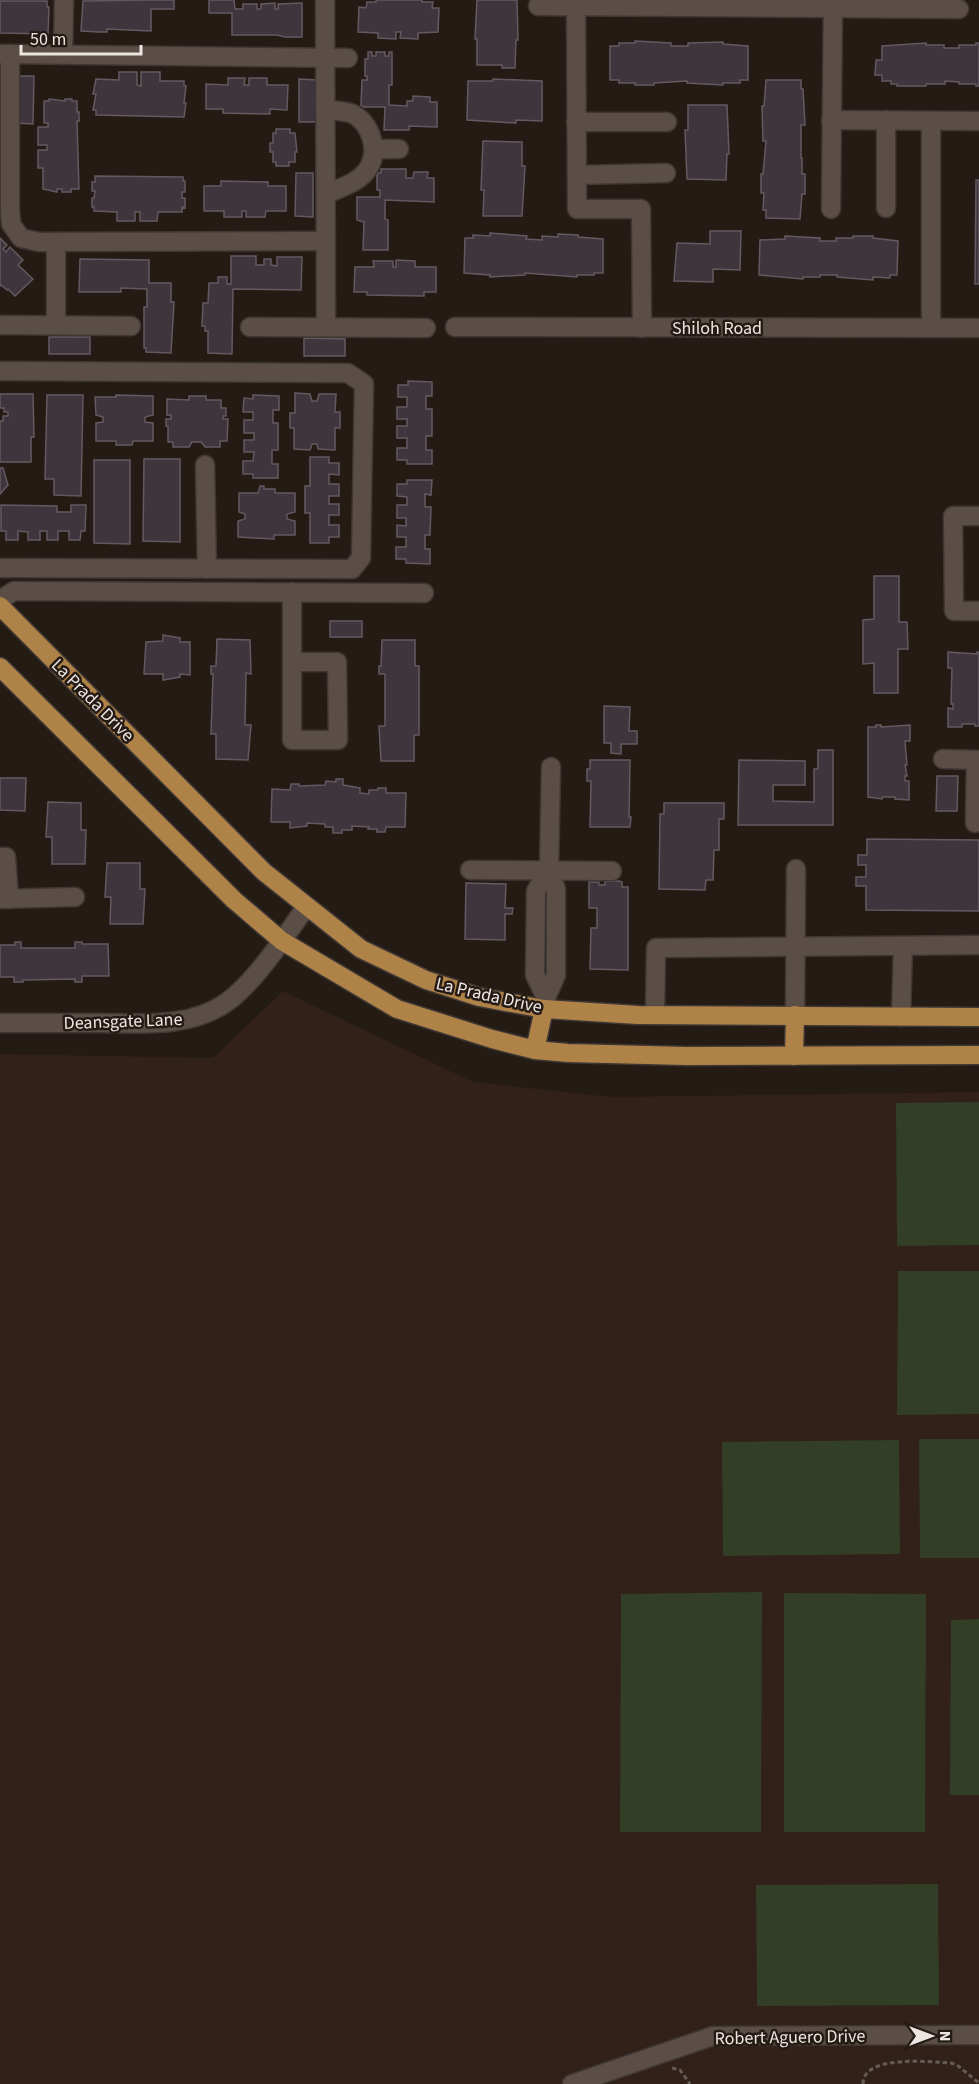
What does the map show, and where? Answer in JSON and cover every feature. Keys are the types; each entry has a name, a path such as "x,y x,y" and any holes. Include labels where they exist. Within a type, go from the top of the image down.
{"main road":[{"name":"La Prada Drive","path":"0,606 264,872 361,949 426,980 479,997 656,1015 979,1017"},
{"path":"0,667 234,900 282,941 396,1009 492,1039 535,1050 568,1053 686,1056 979,1055"},
{"path":"535,1050 545,1004"},
{"path":"794,1056 795,1015"}],"street":[{"path":"63,54 64,0"},
{"path":"325,0 327,327"},
{"path":"538,6 620,3 833,4 958,9"},
{"path":"831,209 833,4"},
{"path":"576,6 577,209 641,209 642,328"},
{"path":"326,241 39,242 21,238 11,224 5,54 348,58"},
{"path":"325,109 353,114 368,128 375,149 369,168 354,182 326,194"},
{"path":"831,120 979,121"},
{"path":"886,120 886,208"},
{"path":"931,121 931,328"},
{"path":"576,122 667,122"},
{"path":"375,149 399,149"},
{"path":"577,175 666,173"},
{"path":"56,242 56,325"},
{"path":"0,325 131,326"},
{"path":"250,327 426,328"},
{"name":"Shiloh Road","path":"455,327 979,328"},
{"path":"0,370 348,373 364,384 361,558 352,569 0,568"},
{"path":"205,465 207,569"},
{"path":"979,516 953,516 954,611 979,611"},
{"path":"0,600 14,591 424,592"},
{"path":"292,592 292,663 292,740 338,740 337,662 292,663"},
{"path":"943,759 978,760 975,823"},
{"path":"545,1004 556,975 556,889 549,870 551,766"},
{"path":"0,857 6,857 4,899 75,897"},
{"path":"795,869 795,1015"},
{"path":"470,870 612,871"},
{"name":"Deansgate Lane","path":"0,1023 159,1023 187,1020 209,1013 242,989 282,941 306,907"},
{"path":"656,1015 656,948 979,945"},
{"path":"901,1017 903,946"},
{"name":"Robert Aguero Drive","path":"572,2084 713,2036 979,2035"}],"path":[{"path":"863,2084 866,2073 887,2062 951,2063 957,2065 979,2083"},
{"path":"672,2068 680,2070 690,2084"}],"shaded area":[{"path":"283,991 473,1082 611,1097 979,1092 979,2084 0,2084 0,1054 213,1058"}],"green space":[{"path":"979,1102 979,1245 897,1246 896,1103"},
{"path":"898,1271 979,1271 979,1414 897,1415"},
{"path":"919,1439 979,1439 979,1558 920,1558"},
{"path":"899,1440 900,1554 723,1556 722,1442"},
{"path":"762,1592 761,1832 620,1832 621,1594"},
{"path":"784,1593 926,1594 925,1832 784,1832"},
{"path":"979,1619 979,1795 950,1795 951,1620"},
{"path":"938,1884 939,2005 757,2006 756,1885"}],"building":[{"path":"174,0 174,9 151,9 151,31 107,29 107,32 81,31 83,1"},
{"path":"209,0 234,0 235,9 243,9 243,4 257,4 257,9 261,9 261,4 275,3 275,9 278,9 278,4 302,3 302,37 232,35 232,13 209,13"},
{"path":"376,0 433,2 432,8 439,8 438,32 418,33 418,39 400,38 401,32 396,32 396,39 378,38 378,33 358,32 359,7 366,8 367,2 376,2"},
{"path":"477,0 517,0 518,40 516,40 515,68 502,68 502,65 477,65 477,39 475,39"},
{"path":"0,1 47,1 47,7 49,7 48,34 0,33"},
{"path":"635,41 671,43 671,46 723,42 723,44 748,46 748,80 740,80 740,83 723,83 723,85 687,83 687,81 635,85 635,83 619,83 619,80 610,80 610,46 619,46 619,43 635,43"},
{"path":"926,43 926,45 944,45 944,48 959,48 959,45 979,43 979,86 945,81 945,84 926,84 926,86 897,86 897,84 891,84 891,81 882,81 882,75 875,75 876,60 882,60 882,46"},
{"path":"368,52 376,56 376,52 385,52 385,56 389,56 389,52 392,52 392,85 389,85 389,105 407,106 407,101 413,101 413,96 430,97 430,102 437,102 437,127 409,126 409,130 384,130 385,107 361,105 362,80 367,80 365,59 368,59"},
{"path":"119,72 137,72 137,85 141,86 141,72 160,72 160,81 184,81 184,86 186,86 184,103 186,103 184,117 96,115 96,110 93,110 96,94 93,94 96,79 119,80"},
{"path":"17,76 34,76 33,124 16,123"},
{"path":"228,78 245,78 244,85 249,85 249,78 267,78 267,85 288,85 287,110 270,109 270,114 223,113 223,109 206,109 206,84 228,85"},
{"path":"299,79 317,80 317,122 299,122"},
{"path":"493,79 542,81 542,121 516,120 516,123 467,120 468,81 493,81"},
{"path":"766,80 801,80 805,125 801,125 801,158 802,174 805,174 805,194 802,194 800,219 766,218 766,210 763,210 764,193 761,193 761,174 763,174 766,141 763,141 762,106 764,106"},
{"path":"49,99 77,101 79,189 71,189 71,192 62,192 62,189 57,189 57,192 43,189 43,168 38,168 38,150 47,150 47,145 38,145 38,127 48,127 48,123 44,123 44,101 49,101"},
{"path":"688,105 727,105 729,154 727,154 726,180 687,179 685,130 688,130"},
{"path":"276,129 290,129 290,133 295,133 297,152 295,152 295,162 289,162 289,166 276,166 276,162 273,162 270,143 273,143 273,133 276,133"},
{"path":"483,141 522,142 522,166 525,166 522,216 483,216 484,190 481,190"},
{"path":"381,169 406,169 406,178 413,178 414,172 428,172 427,178 434,178 434,202 385,200 388,250 363,250 364,222 357,220 357,197 380,197 380,190 377,190 377,173 381,173"},
{"path":"296,173 313,173 313,217 295,216"},
{"path":"95,176 183,177 185,192 182,192 182,198 185,198 185,208 182,207 182,212 158,212 157,221 140,221 140,212 135,212 135,221 117,221 117,212 94,211 92,207 95,191 92,191 92,182 95,182"},
{"path":"976,180 979,180 979,284 975,284"},
{"path":"221,181 268,182 268,186 286,186 286,211 266,211 265,217 246,217 246,211 242,211 242,217 224,217 224,211 204,211 204,186 221,186"},
{"path":"710,231 741,231 740,270 713,269 713,282 674,281 677,243 710,244"},
{"path":"490,233 527,236 526,239 542,240 542,236 558,237 558,234 603,239 603,273 577,275 577,277 525,273 525,275 490,277 490,275 464,273 465,238 473,238 473,235 490,236"},
{"path":"785,236 836,241 836,238 873,236 873,238 898,241 897,275 890,275 890,278 873,277 873,280 837,277 837,275 803,277 803,279 759,275 760,240 785,239"},
{"path":"0,238 7,245 3,249 6,252 10,247 23,260 18,265 33,279 15,296 8,289 0,286"},
{"path":"231,256 256,256 256,265 264,265 264,259 271,259 271,265 277,266 277,257 302,257 301,290 233,289 232,354 208,353 208,331 205,331 205,326 202,326 203,303 208,303 209,283 218,283 218,277 227,277 227,284 231,284"},
{"path":"80,259 149,260 149,283 171,283 171,302 174,302 171,353 146,352 144,348 144,307 147,307 147,289 121,288 121,292 79,292"},
{"path":"396,260 415,261 415,267 436,267 436,292 424,292 424,296 367,295 367,292 354,292 355,267 374,267 373,261 393,261 393,267 396,267"},
{"path":"49,337 90,337 90,354 49,354"},
{"path":"304,338 345,339 345,356 304,356"},
{"path":"408,381 432,382 432,396 426,396 426,409 432,409 432,436 426,436 426,450 432,450 432,464 407,464 407,460 397,460 397,448 407,448 407,438 397,438 397,426 407,426 407,419 397,419 397,407 407,407 407,397 398,397 398,385 408,385"},
{"path":"295,393 310,394 312,401 317,401 319,394 336,394 335,412 340,412 340,428 335,428 335,450 318,449 317,444 312,444 310,450 294,449 294,428 290,428 290,413 295,413"},
{"path":"0,394 33,394 34,437 31,437 31,462 0,462 0,421 3,421 3,416 8,416 8,412 0,408"},
{"path":"47,395 83,395 81,496 54,495 54,479 45,479"},
{"path":"116,395 153,396 153,415 145,417 145,422 153,423 153,441 133,441 132,445 116,445 116,441 96,441 96,423 103,422 103,417 96,415 95,397 116,397"},
{"path":"253,395 279,396 279,410 273,410 273,423 278,423 278,450 272,450 272,464 278,464 278,478 253,478 253,474 243,474 243,461 253,461 254,452 244,452 244,440 254,440 254,433 244,433 244,420 253,420 253,412 243,412 244,398 253,399"},
{"path":"189,396 206,396 206,400 221,400 221,408 226,408 226,416 223,416 223,419 228,419 227,441 220,441 220,447 205,447 201,442 192,442 189,447 173,447 173,442 168,442 166,419 171,419 171,415 167,415 167,399 189,400"},
{"path":"310,457 329,457 329,463 339,463 339,475 329,474 329,484 339,484 339,496 329,496 329,504 339,504 339,515 329,515 329,525 339,525 339,537 329,537 329,543 310,543 310,513 305,513 305,486 310,486"},
{"path":"144,459 180,459 180,542 143,541"},
{"path":"94,460 130,460 130,544 94,543"},
{"path":"0,468 3,468 8,485 0,494"},
{"path":"407,480 432,480 431,495 425,494 425,507 431,507 430,535 425,535 425,549 430,549 430,564 406,563 406,559 396,559 396,547 406,547 406,537 397,537 397,525 406,526 406,518 397,518 397,505 407,505 407,497 397,496 397,484 407,484"},
{"path":"260,486 264,486 264,489 275,489 275,493 295,493 295,512 287,514 287,519 295,521 295,535 274,535 274,539 238,537 238,521 245,519 245,514 239,512 239,493 258,493"},
{"path":"1,505 57,506 57,512 71,512 71,505 86,505 85,531 81,531 80,540 69,540 69,531 58,531 58,540 47,540 47,531 40,531 40,540 28,540 28,532 18,531 18,540 6,540 6,531 1,531"},
{"path":"874,576 899,576 899,622 907,622 908,649 898,649 898,693 874,693 874,663 863,664 863,620 874,619"},
{"path":"330,621 362,621 362,637 330,637"},
{"path":"163,635 180,638 180,642 190,642 190,675 180,674 180,677 163,680 163,674 144,674 146,642 163,641"},
{"path":"217,639 250,640 251,674 246,673 245,725 251,725 248,760 216,759 216,734 211,734 213,674 211,674 211,666 216,666"},
{"path":"382,640 415,640 415,666 419,666 419,735 414,735 414,761 381,761 379,726 385,726 385,674 379,674"},
{"path":"948,652 977,654 979,652 979,726 962,724 962,727 948,727 948,708 953,709 953,704 951,704 952,668 948,668"},
{"path":"604,706 630,707 629,731 637,731 637,744 621,744 621,754 611,753 611,743 604,743"},
{"path":"876,725 881,725 881,727 910,725 910,741 905,741 907,776 905,776 905,781 909,781 909,800 895,799 895,797 882,797 882,799 868,797 868,727 876,727"},
{"path":"818,750 833,750 833,825 738,825 739,760 805,761 805,785 773,785 773,801 814,802 814,769 818,769"},
{"path":"590,760 630,760 630,827 590,827 591,781 587,781 587,769 590,769"},
{"path":"937,776 958,776 957,811 936,811"},
{"path":"0,778 26,778 25,811 0,810"},
{"path":"336,779 343,779 343,785 360,788 360,793 369,794 369,790 386,788 386,793 406,793 405,827 386,827 385,832 377,832 377,829 368,829 369,827 352,826 352,830 333,833 333,827 325,827 325,824 307,823 307,826 290,828 290,822 271,822 272,789 290,790 291,784 325,785 326,781 336,782"},
{"path":"48,802 81,803 81,830 86,830 85,864 52,864 52,837 46,837"},
{"path":"664,803 724,803 724,819 719,819 719,850 714,850 713,880 706,880 705,890 659,889 660,814 664,814"},
{"path":"867,839 979,840 979,911 866,910 866,886 856,886 856,877 866,877 866,865 858,865 858,855 867,855"},
{"path":"107,863 140,863 140,889 145,889 143,924 110,924 111,897 105,897"},
{"path":"608,881 619,881 622,882 622,887 628,887 628,970 590,969 591,928 597,928 597,908 589,908 589,882 599,882 599,885 605,885"},
{"path":"466,883 506,884 505,908 513,908 512,914 505,914 505,940 465,939"},
{"path":"15,942 21,942 21,948 75,948 75,942 108,944 109,976 82,976 82,982 75,982 75,979 14,982 14,977 0,977 0,945 15,945"}]}
